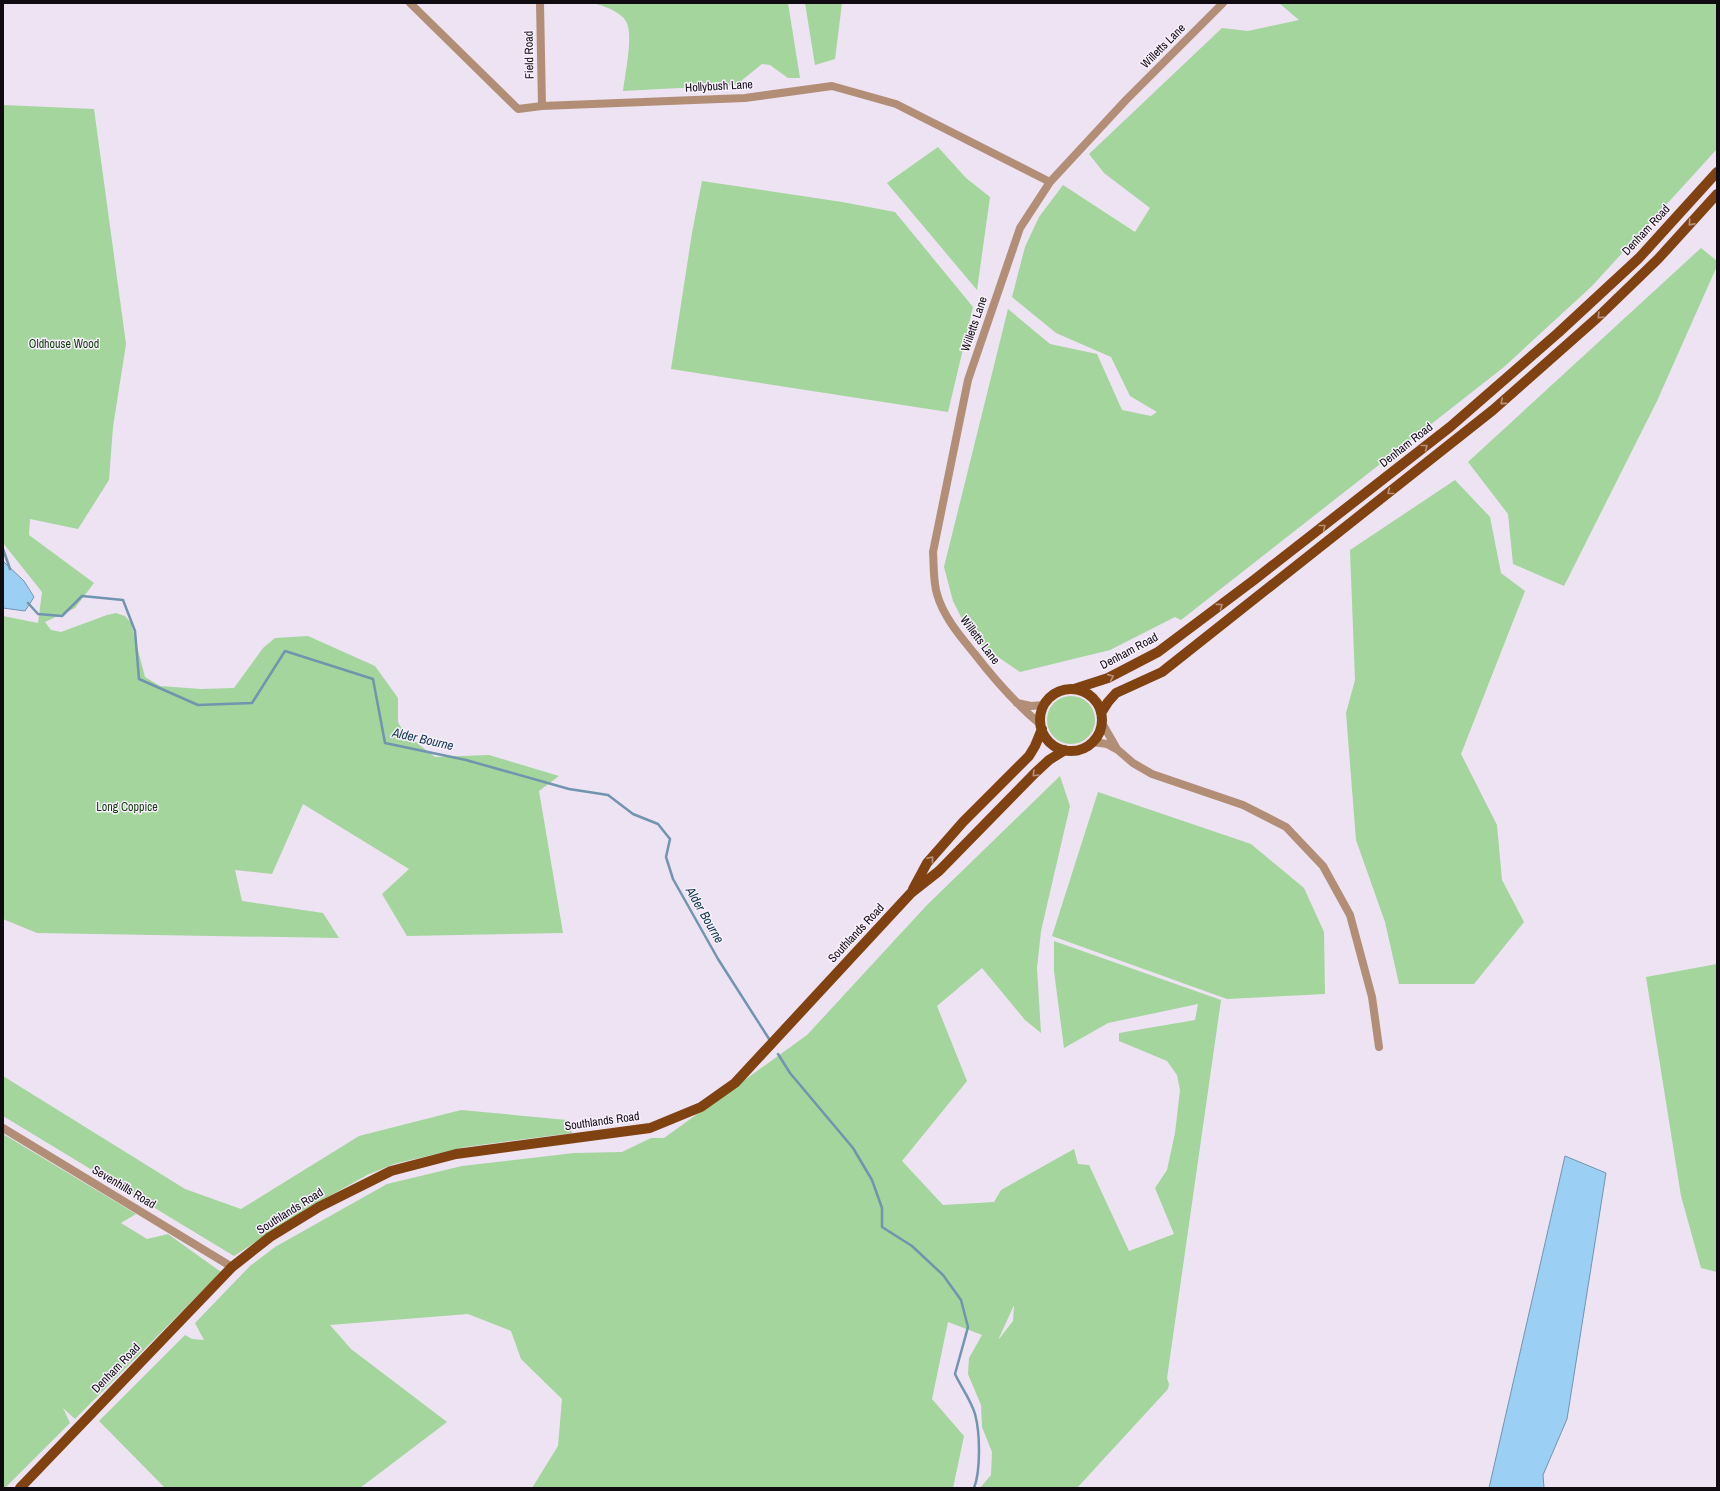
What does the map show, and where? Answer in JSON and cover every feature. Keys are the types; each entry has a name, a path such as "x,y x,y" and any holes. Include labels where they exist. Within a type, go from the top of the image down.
{"main road":[{"name":"Denham Road","path":"1074,689 1108,678 1158,652 1254,580 1450,427 1558,333 1639,258 1717,172"},
{"path":"1041,727 1051,743 1065,750 1083,748 1093,742 1099,733 1101,718 1108,702 1116,693 1162,672 1493,410 1598,318 1658,258 1717,194"},
{"path":"911,892 927,863 963,822 1029,756 1035,746 1041,727 1041,714 1044,705 1049,698 1057,692 1065,690 1074,689 1084,692 1092,697 1098,704 1101,718"},
{"path":"911,892 939,872 1040,768 1049,760 1065,750"},
{"name":"Southlands Road","path":"232,1267 270,1237 319,1207 391,1172 456,1154 650,1128 701,1107 735,1083 911,892"},
{"name":"Denham Road","path":"20,1488 232,1267"}],"street":[{"name":"Hollybush Lane","path":"410,3 518,109 542,106 745,98 832,86 896,104 1050,182"},
{"name":"Field Road","path":"540,3 542,106"},
{"name":"Willetts Lane","path":"1041,727 1000,686 966,644 942,609 936,588 933,552 968,380 1020,228 1050,182 1126,100 1223,3"},
{"path":"1017,703 1031,706 1044,705"},
{"path":"1101,718 1118,750"},
{"path":"1093,742 1101,742 1118,750 1133,763 1152,774 1244,805 1286,827 1323,866 1350,915 1370,991 1379,1047"},
{"name":"Sevenhills Road","path":"3,1128 232,1267"}],"green space":[{"path":"593,3 788,3 800,78 788,78 770,65 762,64 736,85 623,91 629,47 629,30 627,23 625,19 617,13"},
{"path":"805,3 842,3 835,59 815,65"},
{"path":"1279,3 1717,3 1717,149 1592,286 1504,367 1181,620 1175,617 1110,650 1020,672 972,639 953,601 944,567 1008,309 1050,344 1097,354 1122,410 1151,416 1157,412 1130,396 1111,357 1056,333 1012,297 1025,247 1039,217 1063,185 1135,232 1150,208 1104,173 1089,154 1222,28 1248,31 1299,20"},
{"name":"Long Coppice","path":"3,105 94,109 126,344 113,427 109,480 78,529 30,519 29,535 94,583 75,608 45,622 51,630 61,632 107,615 116,613 125,616 131,623 145,677 160,686 201,689 234,688 263,648 275,638 308,636 375,666 398,698 398,722 404,733 435,757 489,755 559,776 539,791 563,933 407,936 382,894 409,869 303,804 272,874 235,870 242,901 323,913 339,938 37,933 3,919 3,616 38,623 42,592 3,543"},
{"path":"938,147 966,178 990,197 977,290 887,183"},
{"path":"702,181 842,202 895,212 973,307 948,412 671,369 692,233"},
{"path":"1701,248 1717,261 1717,266 1657,401 1564,586 1513,564 1508,514 1468,462"},
{"path":"1455,480 1490,517 1501,573 1525,591 1461,754 1497,825 1502,880 1524,922 1474,984 1399,984 1385,922 1356,840 1346,713 1355,680 1350,550"},
{"path":"1066,696 1076,696 1088,703 1095,715 1095,725 1088,737 1076,744 1066,744 1058,740 1051,733 1047,725 1047,715 1051,707 1058,700"},
{"path":"1060,776 1070,806 1041,931 1037,968 1041,1033 1025,1020 982,968 937,1006 967,1081 902,1161 943,1205 994,1202 1001,1190 1074,1149 1078,1164 1089,1165 1129,1251 1174,1234 1155,1188 1167,1170 1175,1133 1180,1090 1177,1075 1167,1061 1119,1041 1119,1033 1195,1020 1198,1004 1108,1023 1064,1048 1054,971 1054,941 1221,1000 1167,1378 1169,1384 1168,1389 1077,1488 980,1488 991,1475 992,1452 982,1427 981,1405 968,1374 969,1358 982,1335 948,1322 932,1399 964,1436 953,1488 532,1488 558,1446 562,1399 521,1359 511,1331 468,1314 330,1325 351,1349 447,1422 360,1488 165,1488 99,1421 185,1335 192,1339 204,1340 195,1323 250,1266 275,1247 387,1184 462,1166 574,1153 622,1152 651,1138 664,1138 807,1035 927,905","holes":["1014,1305 1013,1321 999,1339"]},
{"path":"1098,792 1251,844 1304,888 1324,932 1325,994 1227,999 1052,936"},
{"path":"1717,964 1717,1272 1701,1268 1681,1196 1646,977"},
{"path":"3,1076 185,1189 241,1209 359,1136 461,1110 567,1120 572,1133 465,1147 394,1164 367,1175 310,1207 234,1256 3,1116"},
{"path":"3,1134 136,1214 121,1223 147,1239 168,1234 221,1272 75,1419 63,1408 70,1423 5,1488 3,1488"}],"water":[{"path":"3,561 24,581 34,597 25,611 3,608"},
{"path":"1565,1156 1606,1173 1567,1419 1543,1475 1544,1488 1489,1488"}],"waterway":[{"name":"Alder Bourne","path":"3,549 10,569"},
{"name":"Alder Bourne","path":"28,603 38,614 62,616 82,596 123,600 135,631 139,679 198,705 252,703 285,651 373,679 385,743 466,760 569,789 608,795 633,814 658,824 670,839 666,857 673,879 718,959 771,1042"},
{"name":"Alder Bourne","path":"778,1054 790,1073 853,1148 872,1180 882,1208 882,1227 912,1246 943,1275 961,1300 968,1327 955,1374 971,1404 977,1422 979,1461 974,1488"}],"park label":[{"name":"Oldhouse Wood","path":"64,344"}]}
